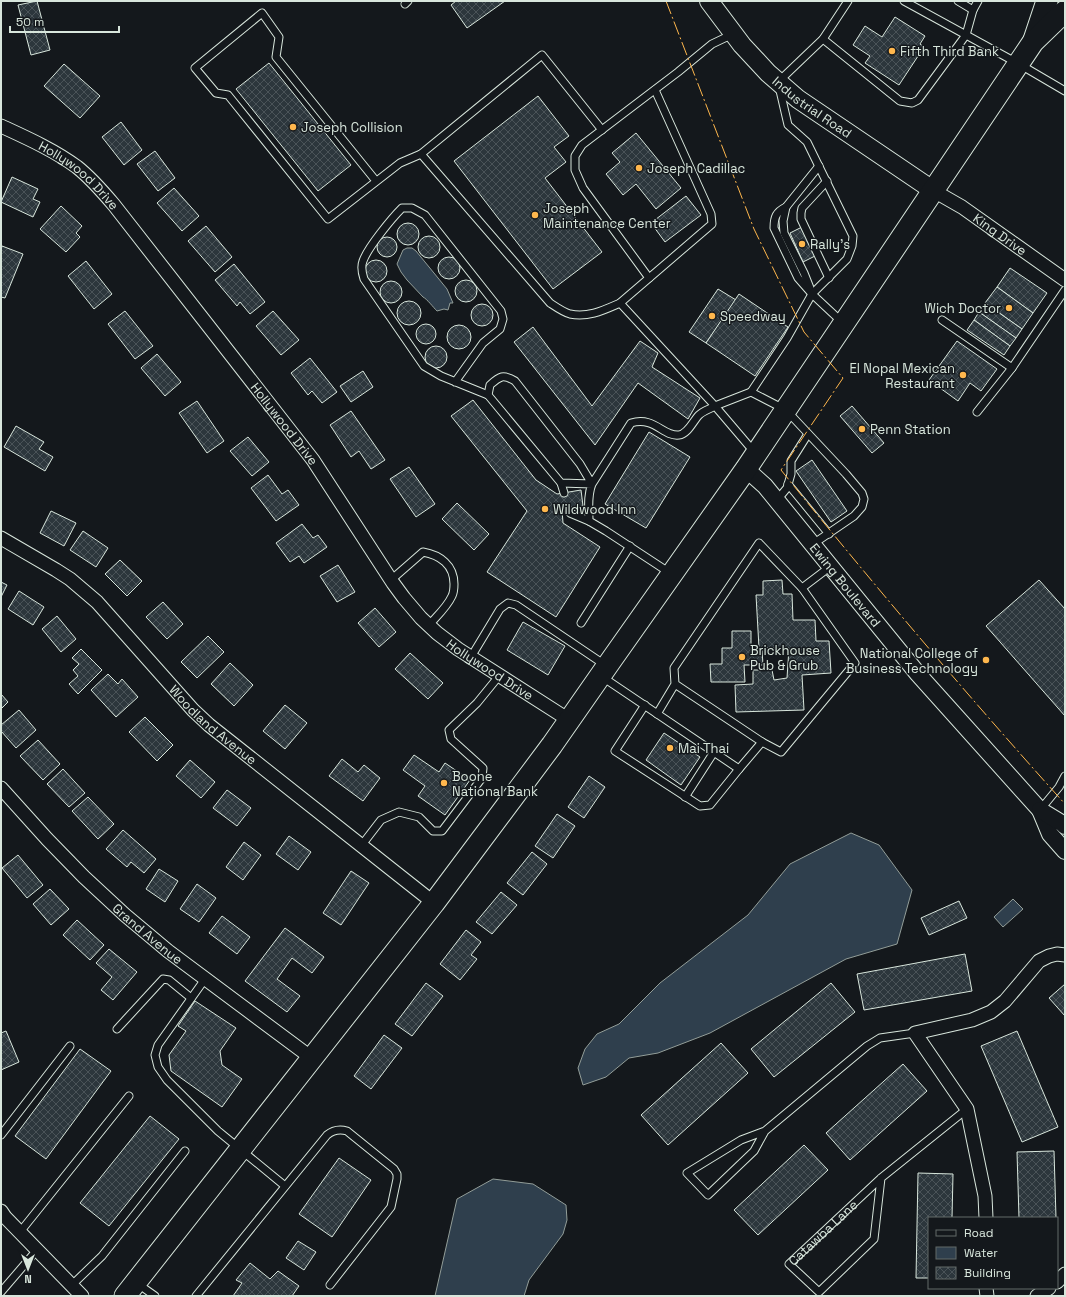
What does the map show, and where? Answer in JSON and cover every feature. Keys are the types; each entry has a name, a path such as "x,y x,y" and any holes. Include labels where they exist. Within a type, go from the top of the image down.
{"main road":[{"name":"Industrial Road","path":"709,1 742,46 768,73 798,99 934,191"},
{"path":"1033,42 1047,1"},
{"path":"131,1290 434,903 552,745 752,462 1033,42 1065,11"}],"street":[{"name":"Hollywood Drive","path":"1,126 46,147 77,167 114,205 313,460 391,580 404,598 429,625 470,658 569,720"},
{"name":"King Drive","path":"934,191 962,207 1065,280"},
{"name":"Ewing Boulevard","path":"752,462 765,486 918,674 1040,810 1065,826"},
{"name":"Woodland Avenue","path":"1,538 56,570 83,589 97,602 209,726 434,903"},
{"name":"Grand Avenue","path":"1,788 84,877 131,920 168,951 313,1059"},
{"name":"Ewing Boulevard","path":"1040,810 1050,834 1065,851"},
{"path":"986,1217 985,1196 967,1109 915,1033 972,1020 991,1012 1005,1001 1039,961 1057,954 1065,955"},
{"path":"1,1211 82,1296"},
{"path":"1037,1296 1048,1289"}],"lane":[{"path":"589,521 590,506 588,496 592,484 631,424 645,422 670,434 679,435 686,431 699,414 751,392 787,338 812,294 847,259 852,246 853,236 808,142 788,125 778,82 823,39 848,1"},
{"path":"904,1 1065,91"},
{"path":"958,1 973,10"},
{"path":"823,39 900,101 912,103 918,100 966,35 973,10 978,1"},
{"path":"376,181 276,57 279,37 262,13 195,68 216,93 228,95 328,219 400,163 421,154 542,55 602,130"},
{"path":"649,278 583,188 575,170 575,156 582,145 655,90 712,44 733,34"},
{"path":"421,154 550,303 569,314 595,314 620,303 712,224 711,214 655,90"},
{"path":"819,166 786,207 779,210 774,219 774,228 798,278 812,294 844,324"},
{"path":"826,181 802,208 801,213 802,219 829,278"},
{"path":"455,382 483,343 500,329 502,319 501,311 425,215 412,208 402,208 367,253 362,262 364,279 424,366 441,376 455,382 488,394 561,483 564,493"},
{"path":"977,412 1012,368 1065,290"},
{"path":"620,303 715,406 752,462"},
{"path":"942,320 1012,368"},
{"path":"488,394 490,385 499,377 508,376 515,381 580,464 592,484"},
{"path":"751,392 786,410 862,493 864,500 862,507 854,516 813,544"},
{"path":"777,500 787,488 791,474 791,461 808,434"},
{"path":"561,483 592,484"},
{"path":"788,484 829,534"},
{"path":"568,508 570,513 589,521 606,531 672,574"},
{"path":"657,714 675,684 674,668 760,543 802,588 856,663 781,752 762,742 675,684"},
{"path":"581,624 630,546"},
{"path":"391,580 423,552 433,554 449,566 454,577 454,589 452,596 429,625"},
{"path":"802,588 831,566"},
{"path":"470,658 500,610 508,603 516,605 567,638 657,714 739,769"},
{"path":"361,846 381,820 399,812 419,817 433,831 442,831 482,778 483,768 451,739 449,730 477,703 499,676"},
{"path":"645,705 615,751 700,806 710,805 762,742"},
{"path":"685,797 714,752"},
{"path":"1040,810 1059,787 1065,776"},
{"path":"205,978 158,1045 155,1056 158,1067 167,1080 218,1131 285,1186"},
{"path":"117,1029 164,979 169,980 191,998"},
{"path":"765,1132 741,1140 687,1173 708,1195 754,1151 765,1132 867,1046 880,1038 915,1033"},
{"path":"1,1135 70,1046"},
{"path":"20,1232 129,1096"},
{"name":"Catawba Lane","path":"881,1178 874,1239 819,1292 789,1264 881,1178 967,1109"},
{"path":"196,1296 327,1135 336,1130 342,1130 347,1131 394,1169 398,1179 391,1207 330,1285"},
{"path":"72,1285 102,1256 185,1151"},
{"path":"1,1292 37,1250"},
{"path":"131,1290 155,1296"}],"water":[{"path":"412,248 416,251 447,289 453,303 450,303 448,310 444,309 437,311 401,272 397,264 403,250"},
{"path":"851,833 879,845 912,890 897,944 846,959 710,1033 658,1053 629,1058 606,1077 583,1085 578,1068 585,1049 597,1034 619,1024 660,983 748,915 790,864"},
{"path":"1013,899 1023,909 1003,927 994,917"},
{"path":"493,1179 533,1184 566,1205 567,1220 563,1234 529,1280 524,1296 435,1296 457,1199"}],"building":[{"path":"37,1 50,50 31,55 18,5"},
{"path":"456,1 505,1 467,28 451,5"},
{"name":"Fifth Third Bank","path":"895,17 925,36 920,44 924,47 899,85 865,63 870,56 853,45 865,26 882,37"},
{"name":"Joseph Collision","path":"269,63 351,165 318,191 236,89"},
{"path":"64,64 100,96 80,118 44,86"},
{"name":"Joseph Maintenance Center","path":"538,96 569,136 554,147 566,162 545,178 602,252 553,289 454,161"},
{"path":"121,122 142,150 124,165 102,137"},
{"name":"Joseph Cadillac","path":"636,133 681,188 656,209 636,184 623,195 606,174 620,162 612,153"},
{"path":"155,151 175,178 158,191 137,164"},
{"path":"12,177 38,189 33,199 40,202 33,217 1,202"},
{"path":"174,188 199,216 182,231 157,203"},
{"path":"686,196 701,215 665,242 651,223"},
{"path":"61,206 82,226 76,233 80,237 66,252 40,229"},
{"path":"408,223 416,226 419,234 416,242 408,245 400,242 397,234 400,226"},
{"path":"206,226 232,257 215,272 188,241"},
{"name":"Rally's","path":"802,227 815,256 803,262 790,233"},
{"path":"429,236 437,239 440,247 437,255 429,258 421,255 418,247 421,239"},
{"path":"383,237 391,237 397,243 397,251 391,257 383,257 377,251 377,243"},
{"path":"2,246 23,254 5,298 1,297"},
{"path":"445,257 453,257 460,264 460,272 453,279 445,279 438,272 438,264"},
{"path":"376,260 384,263 387,271 384,279 376,282 368,279 365,271 368,263"},
{"path":"86,261 112,294 94,309 68,276"},
{"path":"234,264 265,302 250,314 240,302 237,306 215,280"},
{"path":"1010,268 1047,293 1033,313 997,287"},
{"path":"466,280 474,283 477,291 474,299 466,302 458,299 455,291 458,283"},
{"path":"391,281 399,284 402,292 399,300 391,303 383,300 380,292 383,284"},
{"name":"Wich Doctor","path":"997,287 1033,313 1022,329 985,303"},
{"name":"Speedway","path":"718,289 736,300 706,343 689,332"},
{"name":"Speedway","path":"739,294 788,327 755,376 706,343"},
{"path":"409,301 417,305 421,313 417,321 409,325 401,321 397,313 401,305"},
{"path":"985,303 1022,329 1016,338 979,312"},
{"path":"482,304 490,307 493,315 490,323 482,326 474,323 471,315 474,307"},
{"path":"125,311 153,346 135,359 108,324"},
{"path":"273,311 299,340 281,355 256,326"},
{"path":"979,312 1016,338 1010,346 974,320"},
{"path":"974,320 1010,346 1004,355 967,330"},
{"path":"422,324 430,324 436,330 436,338 430,344 422,344 416,338 416,330"},
{"path":"459,325 464,326 470,332 470,342 464,348 459,349 454,348 448,342 447,337 448,332 454,326"},
{"path":"533,327 592,406 640,341 658,353 652,367 700,398 688,419 638,383 595,445 514,342"},
{"name":"El Nopal Mexican Restaurant","path":"957,341 997,369 981,391 970,383 958,401 929,380"},
{"path":"436,346 444,349 447,357 444,365 436,368 428,365 425,357 428,349"},
{"path":"157,354 181,382 165,396 141,368"},
{"path":"310,358 337,392 322,403 312,391 308,395 291,373"},
{"path":"363,371 373,387 351,402 340,386"},
{"name":"Wildwood Inn","path":"473,400 536,480 557,494 581,490 583,506 562,510 563,523 600,547 556,617 487,572 527,511 451,416"},
{"path":"197,401 224,441 207,453 179,413"},
{"name":"Penn Station","path":"852,406 884,443 872,453 840,416"},
{"path":"351,411 385,460 371,469 359,451 351,457 330,425"},
{"path":"16,426 44,442 39,449 53,457 45,471 4,447"},
{"name":"Wildwood Inn","path":"649,432 690,457 646,528 605,504"},
{"path":"248,437 269,462 252,476 230,451"},
{"path":"812,460 847,511 831,522 796,471"},
{"path":"409,467 435,504 416,517 390,479"},
{"path":"268,475 282,494 288,490 299,505 276,521 251,488"},
{"path":"457,503 489,534 474,550 442,519"},
{"path":"51,511 76,523 64,546 40,533"},
{"path":"302,524 313,538 318,535 327,547 304,563 299,556 290,562 276,543"},
{"path":"83,531 108,548 96,567 70,550"},
{"path":"120,560 142,581 127,596 105,574"},
{"path":"338,565 355,592 337,602 320,576"},
{"path":"782,580 783,594 792,594 793,620 815,620 816,641 829,641 831,673 802,675 804,710 736,712 735,685 753,684 753,670 772,670 774,680 787,678 789,648 759,648 756,595 763,595 763,581"},
{"name":"National College of Business Technology","path":"1039,580 1065,609 1065,716 986,626"},
{"path":"1,582 7,585 1,597"},
{"path":"19,591 44,607 33,625 8,609"},
{"path":"163,602 183,624 167,639 146,617"},
{"path":"375,608 396,632 379,647 358,623"},
{"path":"57,616 76,639 61,652 42,629"},
{"path":"523,622 565,646 548,675 507,650"},
{"name":"Brickhouse Pub & Grub","path":"732,631 751,631 751,647 755,646 755,650 762,650 763,665 744,665 745,682 711,682 710,664 722,664 722,648 732,648"},
{"path":"208,636 224,652 197,678 181,662"},
{"path":"81,649 102,670 78,694 69,684 78,676 73,670 79,664 72,658"},
{"path":"410,653 443,683 428,699 395,669"},
{"path":"230,663 253,685 234,706 211,684"},
{"path":"108,674 118,684 122,679 138,697 116,717 91,690"},
{"path":"1,694 8,702 1,709"},
{"path":"285,705 307,723 285,749 263,731"},
{"path":"19,710 36,730 16,748 1,731 1,725"},
{"path":"145,717 173,745 157,761 129,732"},
{"path":"664,733 700,757 681,785 646,760"},
{"path":"38,740 60,764 43,780 20,756"},
{"name":"Boone National Bank","path":"414,755 439,772 445,763 470,780 445,815 418,796 425,786 403,770"},
{"path":"342,759 358,772 364,765 380,778 363,801 329,776"},
{"path":"190,760 215,782 201,798 176,776"},
{"path":"63,769 85,793 69,807 47,784"},
{"path":"589,776 605,787 584,818 568,807"},
{"path":"227,790 251,808 237,826 213,808"},
{"path":"88,797 114,824 98,839 72,811"},
{"path":"557,814 575,826 553,858 535,846"},
{"path":"123,830 156,859 144,873 131,862 127,867 106,849"},
{"path":"289,836 311,852 298,870 276,854"},
{"path":"244,842 261,855 243,880 226,867"},
{"path":"532,852 547,864 523,895 507,883"},
{"path":"18,855 43,885 27,898 2,868"},
{"path":"159,869 178,881 165,902 146,889"},
{"path":"351,871 369,883 341,925 323,913"},
{"path":"197,884 216,898 199,922 180,909"},
{"path":"50,889 69,909 51,925 33,904"},
{"path":"501,892 517,905 492,934 476,922"},
{"path":"959,901 967,918 929,935 921,918"},
{"path":"222,916 250,937 237,954 209,933"},
{"path":"77,920 104,945 90,960 63,935"},
{"path":"285,928 324,957 312,973 292,958 277,979 300,996 287,1012 245,981"},
{"path":"466,930 481,942 471,955 477,959 460,980 440,964"},
{"path":"109,949 137,972 113,1000 101,990 112,977 96,963"},
{"path":"965,954 972,991 864,1010 857,974"},
{"path":"426,983 443,996 412,1036 395,1024"},
{"path":"831,983 855,1012 774,1077 751,1049"},
{"path":"1065,984 1065,1016 1049,998"},
{"path":"195,1001 236,1028 220,1051 222,1065 242,1079 222,1107 171,1071 169,1055 186,1031 178,1026"},
{"path":"6,1031 19,1062 1,1070 1,1033"},
{"path":"1017,1031 1058,1127 1022,1142 981,1046"},
{"path":"384,1035 402,1048 371,1089 354,1076"},
{"path":"721,1043 748,1073 668,1145 641,1115"},
{"path":"80,1049 111,1071 46,1159 15,1136"},
{"path":"903,1064 927,1091 850,1160 826,1133"},
{"path":"150,1116 179,1139 109,1226 80,1203"},
{"path":"804,1145 828,1170 758,1235 734,1210"},
{"path":"1054,1151 1056,1217 1019,1217 1017,1152"},
{"path":"339,1158 371,1180 332,1237 299,1214"},
{"path":"918,1173 953,1174 952,1217 928,1217 928,1278 916,1278"},
{"path":"298,1241 316,1252 304,1270 286,1258"},
{"path":"250,1263 270,1279 278,1271 299,1286 292,1296 233,1296 242,1283 236,1280"}],"power":[{"path":"666,1 754,229 804,332 843,378 781,470 921,639 1065,804"}],"place":[{"name":"Fifth Third Bank","path":"892,51"},
{"name":"Joseph Collision","path":"293,127"},
{"name":"Joseph Cadillac","path":"639,168"},
{"name":"Joseph Maintenance Center","path":"535,215"},
{"name":"Rally's","path":"802,244"},
{"name":"Wich Doctor","path":"1009,308"},
{"name":"Speedway","path":"712,316"},
{"name":"El Nopal Mexican Restaurant","path":"963,375"},
{"name":"Penn Station","path":"862,429"},
{"name":"Wildwood Inn","path":"545,509"},
{"name":"Brickhouse Pub & Grub","path":"742,657"},
{"name":"National College of Business Technology","path":"986,660"},
{"name":"Mai Thai","path":"670,748"},
{"name":"Boone National Bank","path":"444,783"}]}
